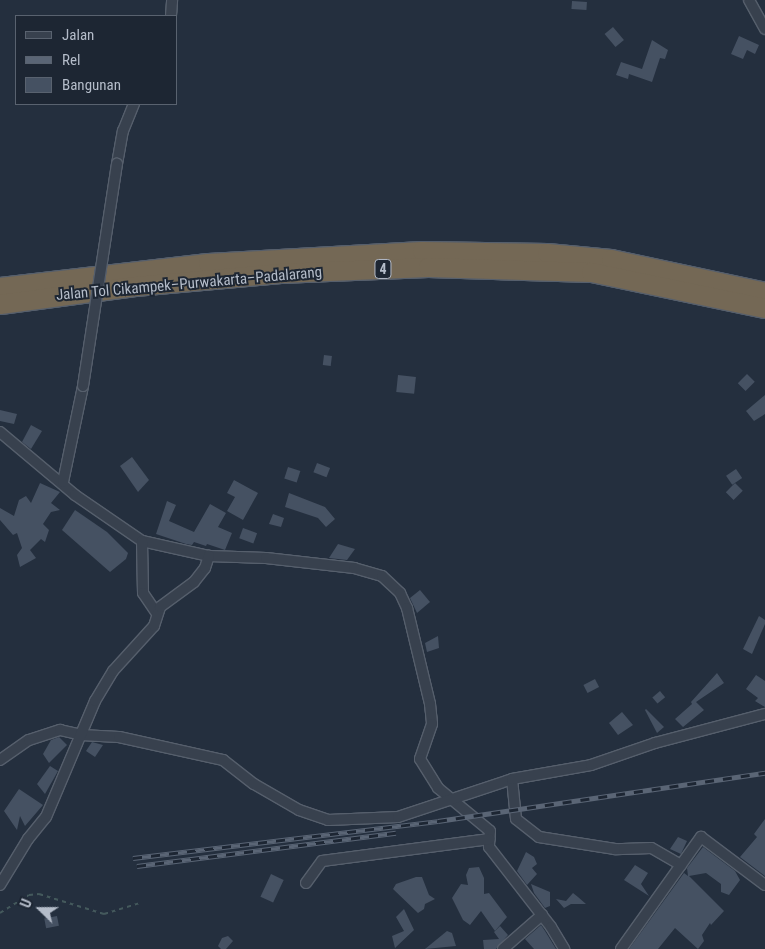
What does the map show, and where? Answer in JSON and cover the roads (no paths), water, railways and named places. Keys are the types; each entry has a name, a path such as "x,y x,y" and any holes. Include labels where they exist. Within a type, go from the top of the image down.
{"highway":[{"name":"Jalan Tol Cikampek–Purwakarta–Padalarang","path":"0,287 208,263 422,251 546,254 611,259 765,292"},
{"name":"Jalan Tol Cikampek–Purwakarta–Padalarang","path":"0,304 135,286 280,273 428,267 591,272 765,308"}],"street":[{"path":"170,15 172,0"},
{"path":"749,0 765,29"},
{"path":"63,482 82,386 123,131 134,105"},
{"path":"0,432 31,460 63,482 75,495 142,541 209,556 266,558 354,568 382,576 400,593 407,608 430,704 432,724 420,759 438,788 490,831 489,847 542,915 564,949"},
{"path":"0,885 28,839 46,817 95,701 113,671 154,626 156,612 143,593 142,541"},
{"path":"156,612 194,582 205,568 209,556"},
{"path":"0,760 28,740 60,730 81,735 119,737 223,760 276,797 299,810 328,820 398,817 454,801 512,779 591,765 655,742 765,714"},
{"path":"512,779 516,819 539,837 615,849 650,848 681,865"},
{"path":"621,949 701,837 765,885"},
{"path":"306,883 322,861 490,839"},
{"path":"503,949 542,915"}],"railway":[{"path":"133,858 438,821 765,773"},
{"path":"137,866 396,833"}]}
